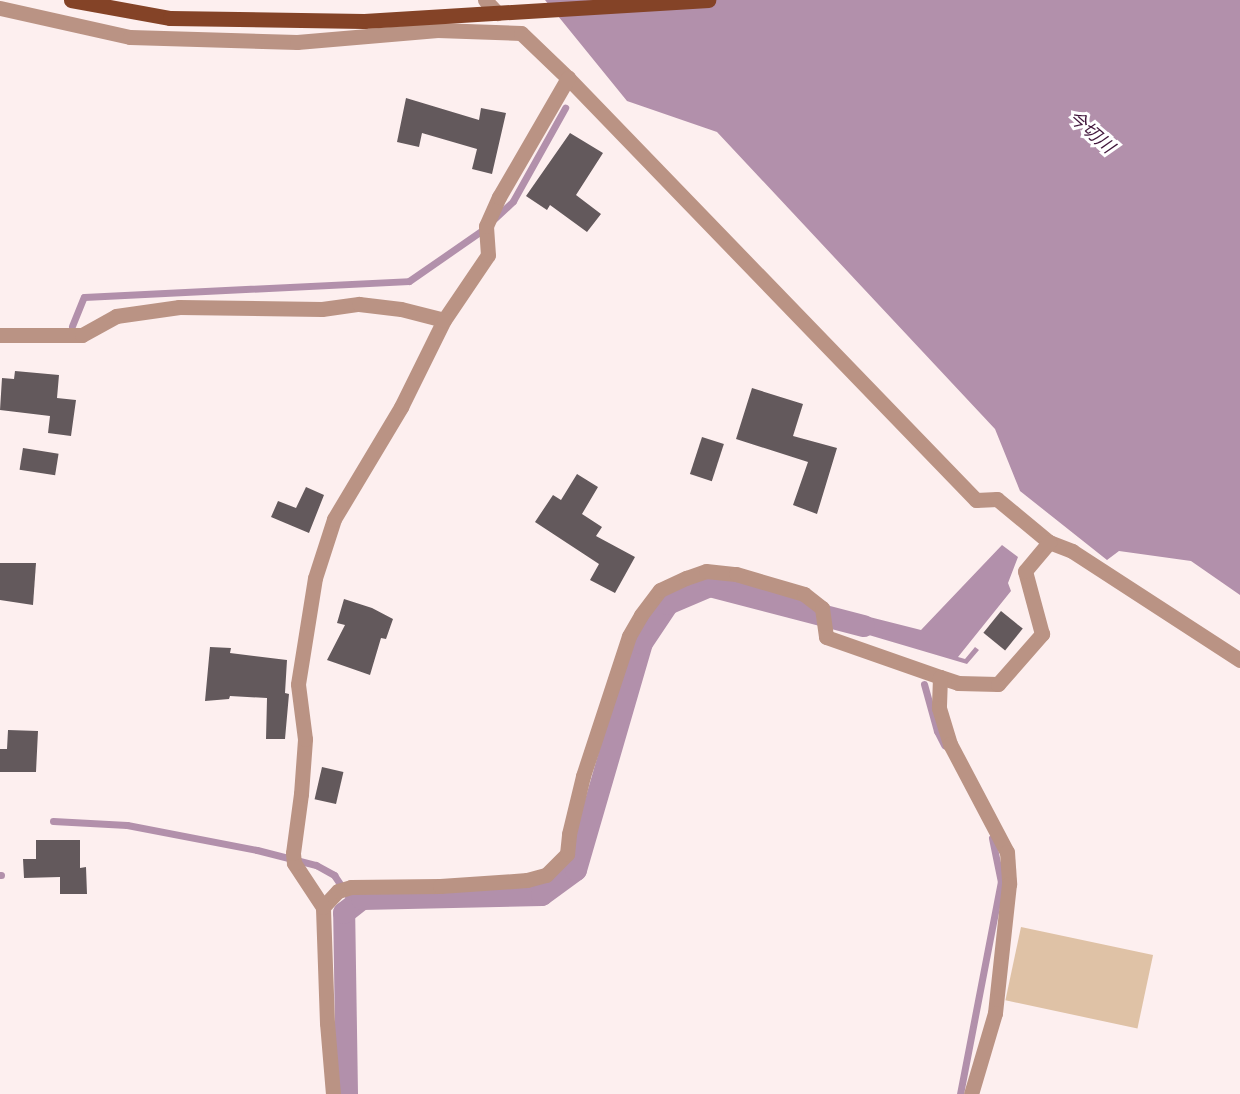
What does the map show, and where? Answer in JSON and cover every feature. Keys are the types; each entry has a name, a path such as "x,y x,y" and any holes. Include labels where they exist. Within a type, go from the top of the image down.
{"main road":[{"path":"71,0 170,18 364,21 494,6 708,0"}],"street":[{"path":"485,0 494,6"},
{"path":"0,8 130,37 297,42 437,30 521,33 568,78 975,500 997,499 1049,542 1072,551 1240,660"},
{"path":"333,1094 327,1023 323,908 293,858 305,739 298,684 315,578 334,519 402,407 444,320 488,255 486,226 499,197 568,78"},
{"path":"0,335 82,335 116,316 179,307 322,309 359,303 401,309 444,320"},
{"path":"323,908 344,889 527,880 546,875 567,854 569,834 583,776 629,636 660,590 706,571 726,573 804,594 822,608 826,637 958,683 998,684 1042,634 1025,571 1049,542"},
{"path":"940,677 939,708 950,744 1007,852 1009,873 995,1013 971,1094"}],"shaded area":[{"path":"1021,927 1153,955 1137,1028 1005,1000"}],"water":[{"name":"今切川","path":"545,0 1240,0 1240,595 1191,561 1119,551 1107,560 1020,491 995,429 717,132 627,101"},
{"path":"1002,545 1018,557 1008,583 1011,591 958,657 965,659 975,647 979,650 967,664 835,625 834,608 921,630"}],"building":[{"path":"406,98 479,120 481,108 506,113 492,174 472,169 477,149 422,133 419,147 397,142"},
{"path":"570,133 603,153 576,195 601,214 587,232 550,205 547,210 526,196"},
{"path":"15,371 59,375 57,398 76,400 71,436 48,433 50,416 0,410 2,378 14,379"},
{"path":"752,388 803,404 793,436 837,448 817,514 793,505 808,462 736,439"},
{"path":"702,437 724,444 712,481 690,474"},
{"path":"23,448 59,454 55,475 20,470"},
{"path":"577,474 598,487 582,514 602,527 596,536 635,557 615,593 590,580 599,564 535,522 553,495 561,500"},
{"path":"306,487 324,495 309,533 271,517 278,501 296,508"},
{"path":"0,563 36,563 33,605 0,600"},
{"path":"344,599 372,608 393,619 386,639 381,638 370,675 327,660 345,625 337,623"},
{"path":"1001,611 1023,629 1005,650 983,633"},
{"path":"210,647 231,648 230,653 287,660 285,693 289,694 285,739 266,739 267,698 230,696 229,699 205,701"},
{"path":"8,730 38,731 36,772 0,772 0,749 7,749"},
{"path":"322,767 343,772 336,804 315,799"},
{"path":"36,840 80,840 80,868 86,867 87,894 60,894 60,877 24,878 23,859 36,859"}],"waterway":[{"path":"494,219 513,201 565,108"},
{"path":"72,326 84,297 409,281 484,229"},
{"path":"347,1094 344,913 362,899 542,895 576,870 642,643 668,604 710,586 864,626"},
{"path":"924,684 937,731 944,745"},
{"path":"53,821 127,825 257,850 316,865 334,875 354,905"},
{"path":"960,1094 1001,882 992,838"}]}
